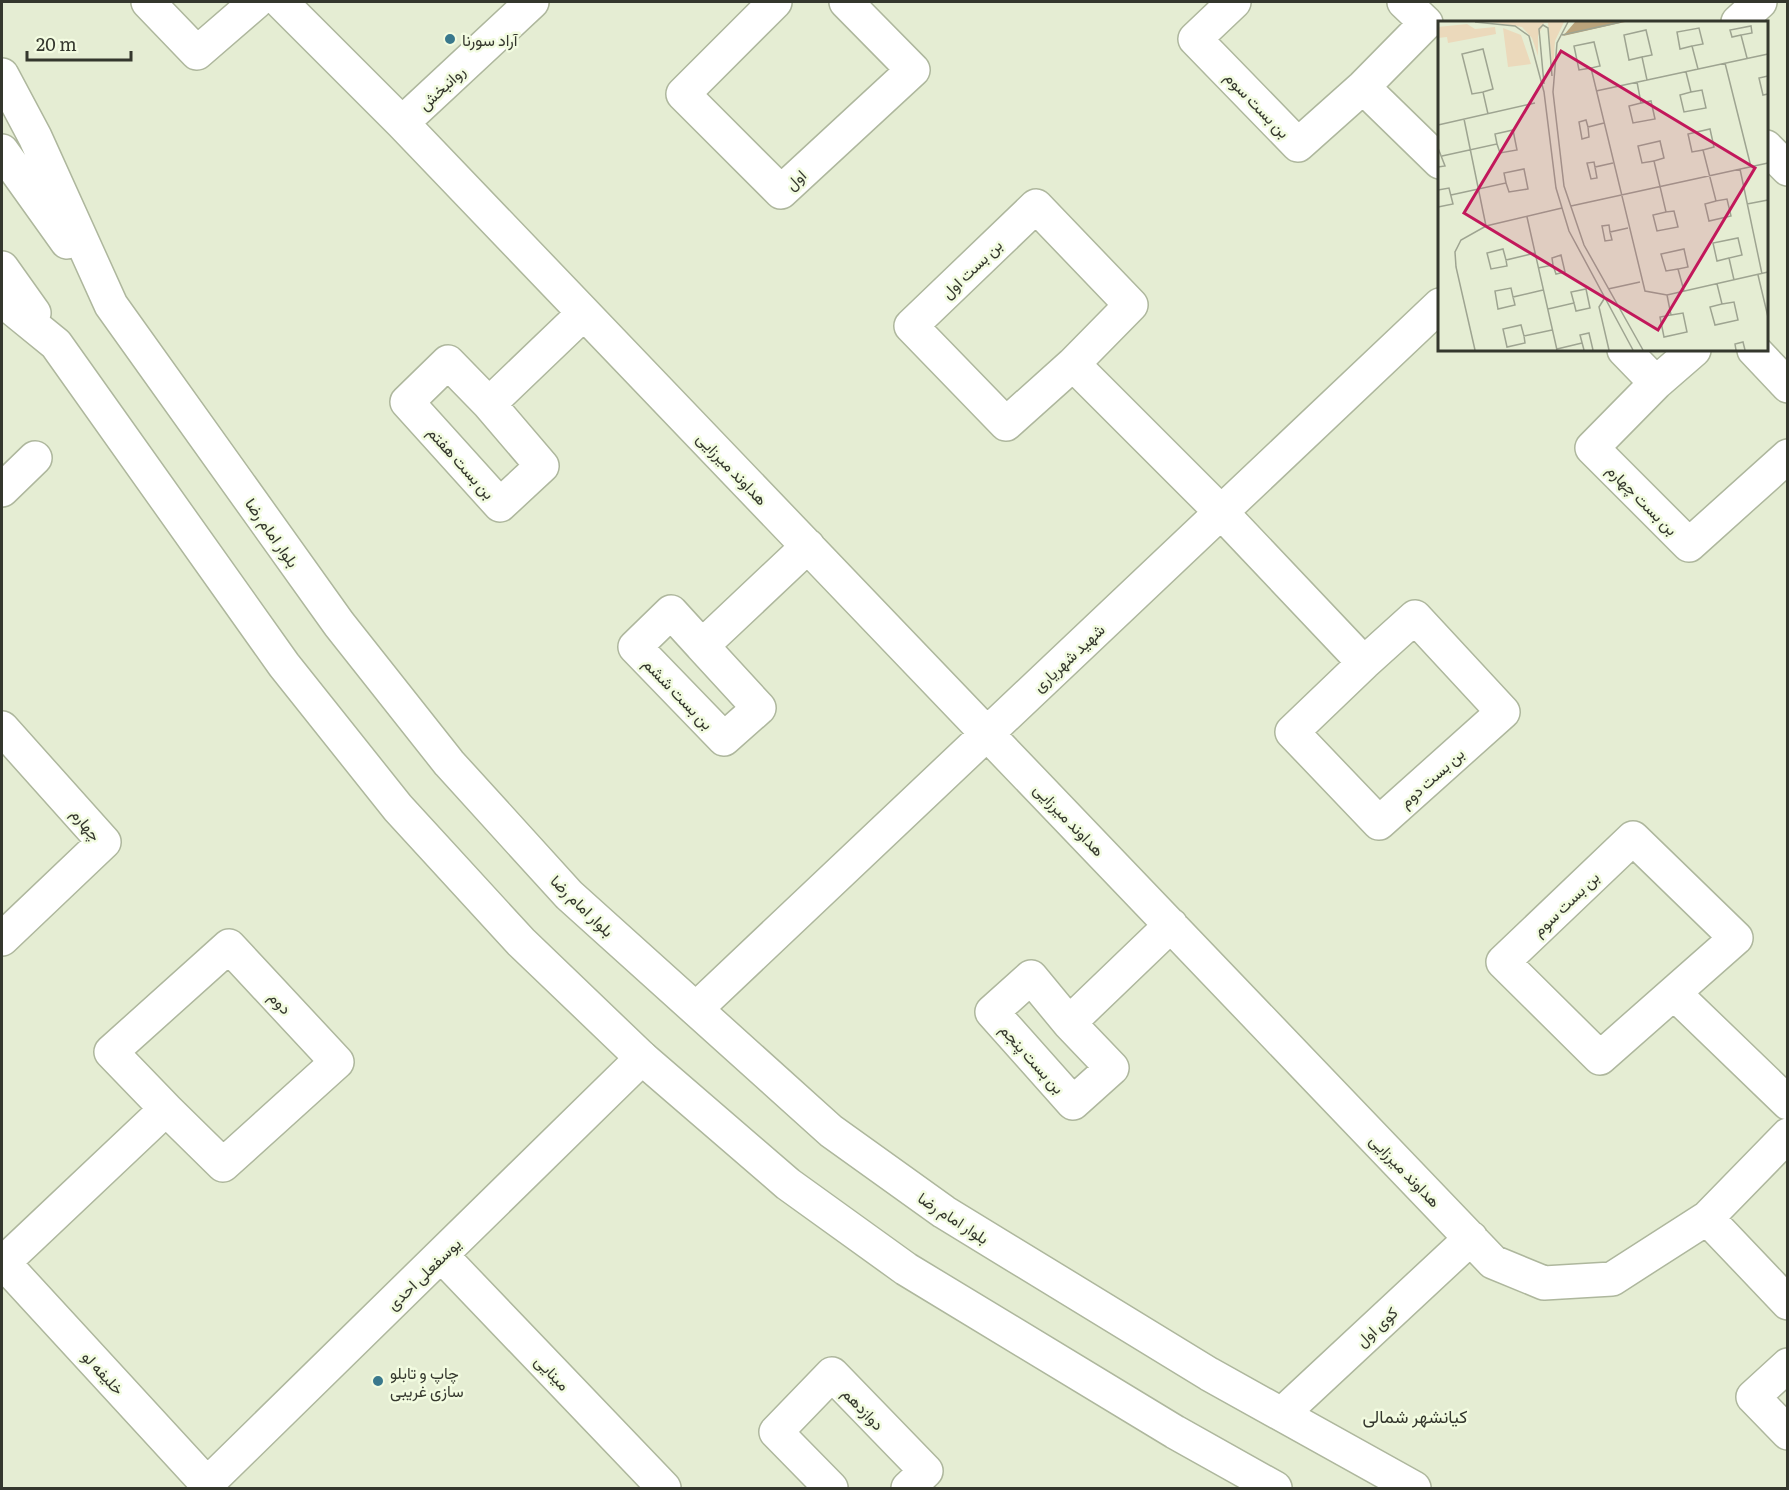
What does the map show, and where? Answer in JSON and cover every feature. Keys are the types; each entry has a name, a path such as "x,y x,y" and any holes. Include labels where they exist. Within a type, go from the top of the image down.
{"street":[{"path":"148,2 197,53 256,2"},
{"name":"هداوند میرزایی","path":"281,2 402,123 1493,1262 1544,1283 1612,1279 1707,1218 1788,1135"},
{"name":"روانبخش","path":"402,123 532,2"},
{"name":"اول","path":"753,9 683,94 781,192 913,70 846,2"},
{"name":"بن بست سوم","path":"1234,2 1195,39 1298,145 1363,87 1426,24 1404,2"},
{"name":"بلوار امام رضا","path":"2,75 35,136 111,305 339,624 449,763 569,895 831,1131 944,1212 1209,1374 1414,1488"},
{"path":"1363,87 1438,160"},
{"path":"1768,148 1788,169"},
{"path":"2,151 111,305"},
{"name":"بن بست اول","path":"1036,206 1131,305 1073,364 1006,424 911,326 1036,206"},
{"path":"2,268 284,665 398,808 521,942 642,1058 789,1184 906,1269 1174,1432 1275,1488"},
{"path":"2,300 56,344"},
{"name":"شهید شهریاری","path":"696,1009 1438,307"},
{"path":"489,404 584,313"},
{"path":"1625,351 1656,383"},
{"name":"بن بست چهارم","path":"1693,351 1656,383 1592,448 1689,545 1788,456"},
{"path":"1755,351 1788,386"},
{"path":"1073,364 1221,512 1364,663"},
{"path":"2,490 35,458"},
{"path":"702,646 808,546"},
{"name":"بن بست دوم","path":"1415,617 1503,712 1379,823 1292,732 1364,663 1415,617"},
{"name":"چهارم","path":"2,729 104,842 2,939"},
{"name":"بن بست سوم","path":"1633,838 1736,938 1674,993 1600,1058 1503,962 1633,838"},
{"path":"1069,1023 1171,925"},
{"name":"دوم","path":"229,946 337,1062 223,1165 166,1109 111,1052 229,946"},
{"path":"1674,993 1788,1103"},
{"name":"یوسفعلی احدی","path":"205,1486 642,1058"},
{"path":"2,1263 166,1109"},
{"path":"1707,1218 1788,1303"},
{"name":"کوی اول","path":"1282,1414 1471,1238"},
{"name":"مینایی","path":"441,1255 647,1482"},
{"name":"خلیفه لو","path":"2,1263 205,1486"},
{"path":"1788,1365 1753,1397 1788,1433"},
{"name":"دوازدهم","path":"817,1484 776,1432 832,1374 926,1471 908,1488"}],"place":[{"name":"آراد سورنا","path":"450,39"},
{"name":"چاپ و تابلو سازی غریبی","path":"378,1381"}],"district":[{"name":"کیانشهر شمالی","path":"1415,1415"}]}
